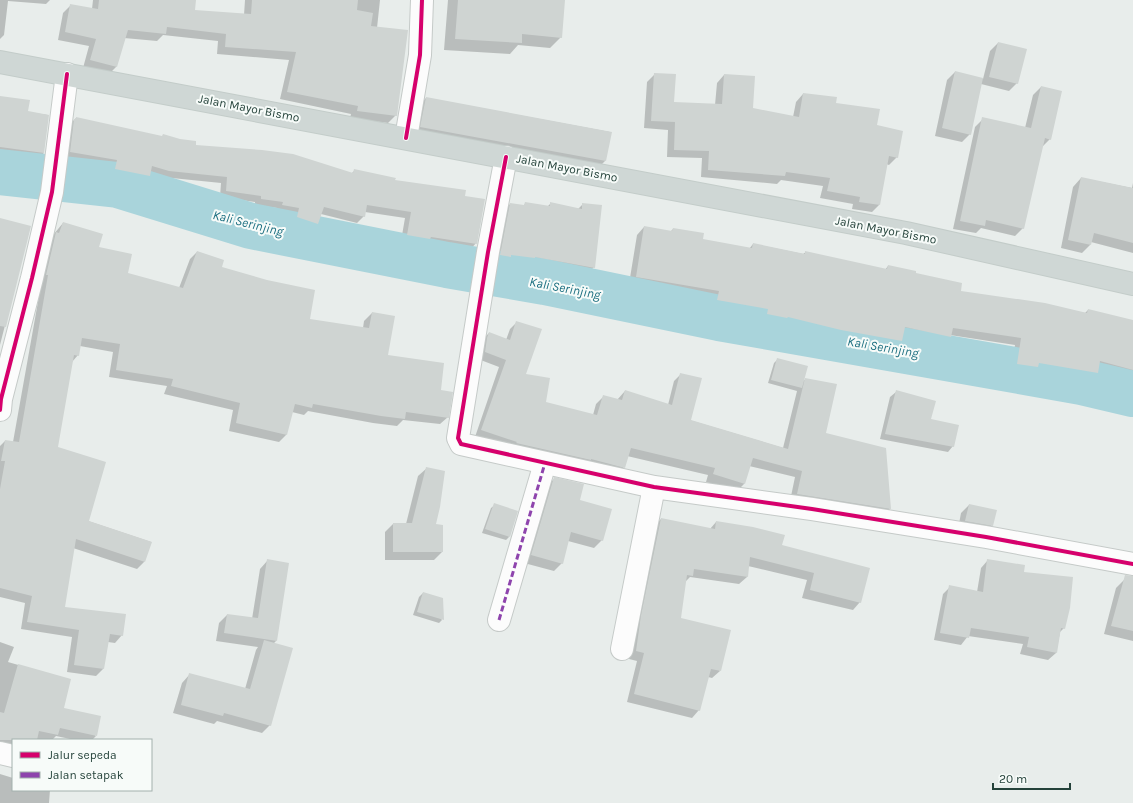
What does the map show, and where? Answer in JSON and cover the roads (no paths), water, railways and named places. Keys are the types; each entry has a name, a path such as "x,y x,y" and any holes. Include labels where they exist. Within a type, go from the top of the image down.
{"main road":[{"name":"Jalan Mayor Bismo","path":"0,62 906,233 1133,284"}],"street":[{"path":"406,138 420,55 422,0"},
{"path":"0,410 1,399 52,192 67,74"},
{"path":"506,157 488,252 458,438 461,444 545,464 654,487 812,509 986,537 1133,564"},
{"path":"499,620 545,464"},
{"path":"622,649 654,487"},
{"path":"0,753 12,756"}],"waterway":[{"name":"Kali Serinjing","path":"0,172 118,185 251,226 447,265 545,282 719,318 1082,382 1133,394"}]}
